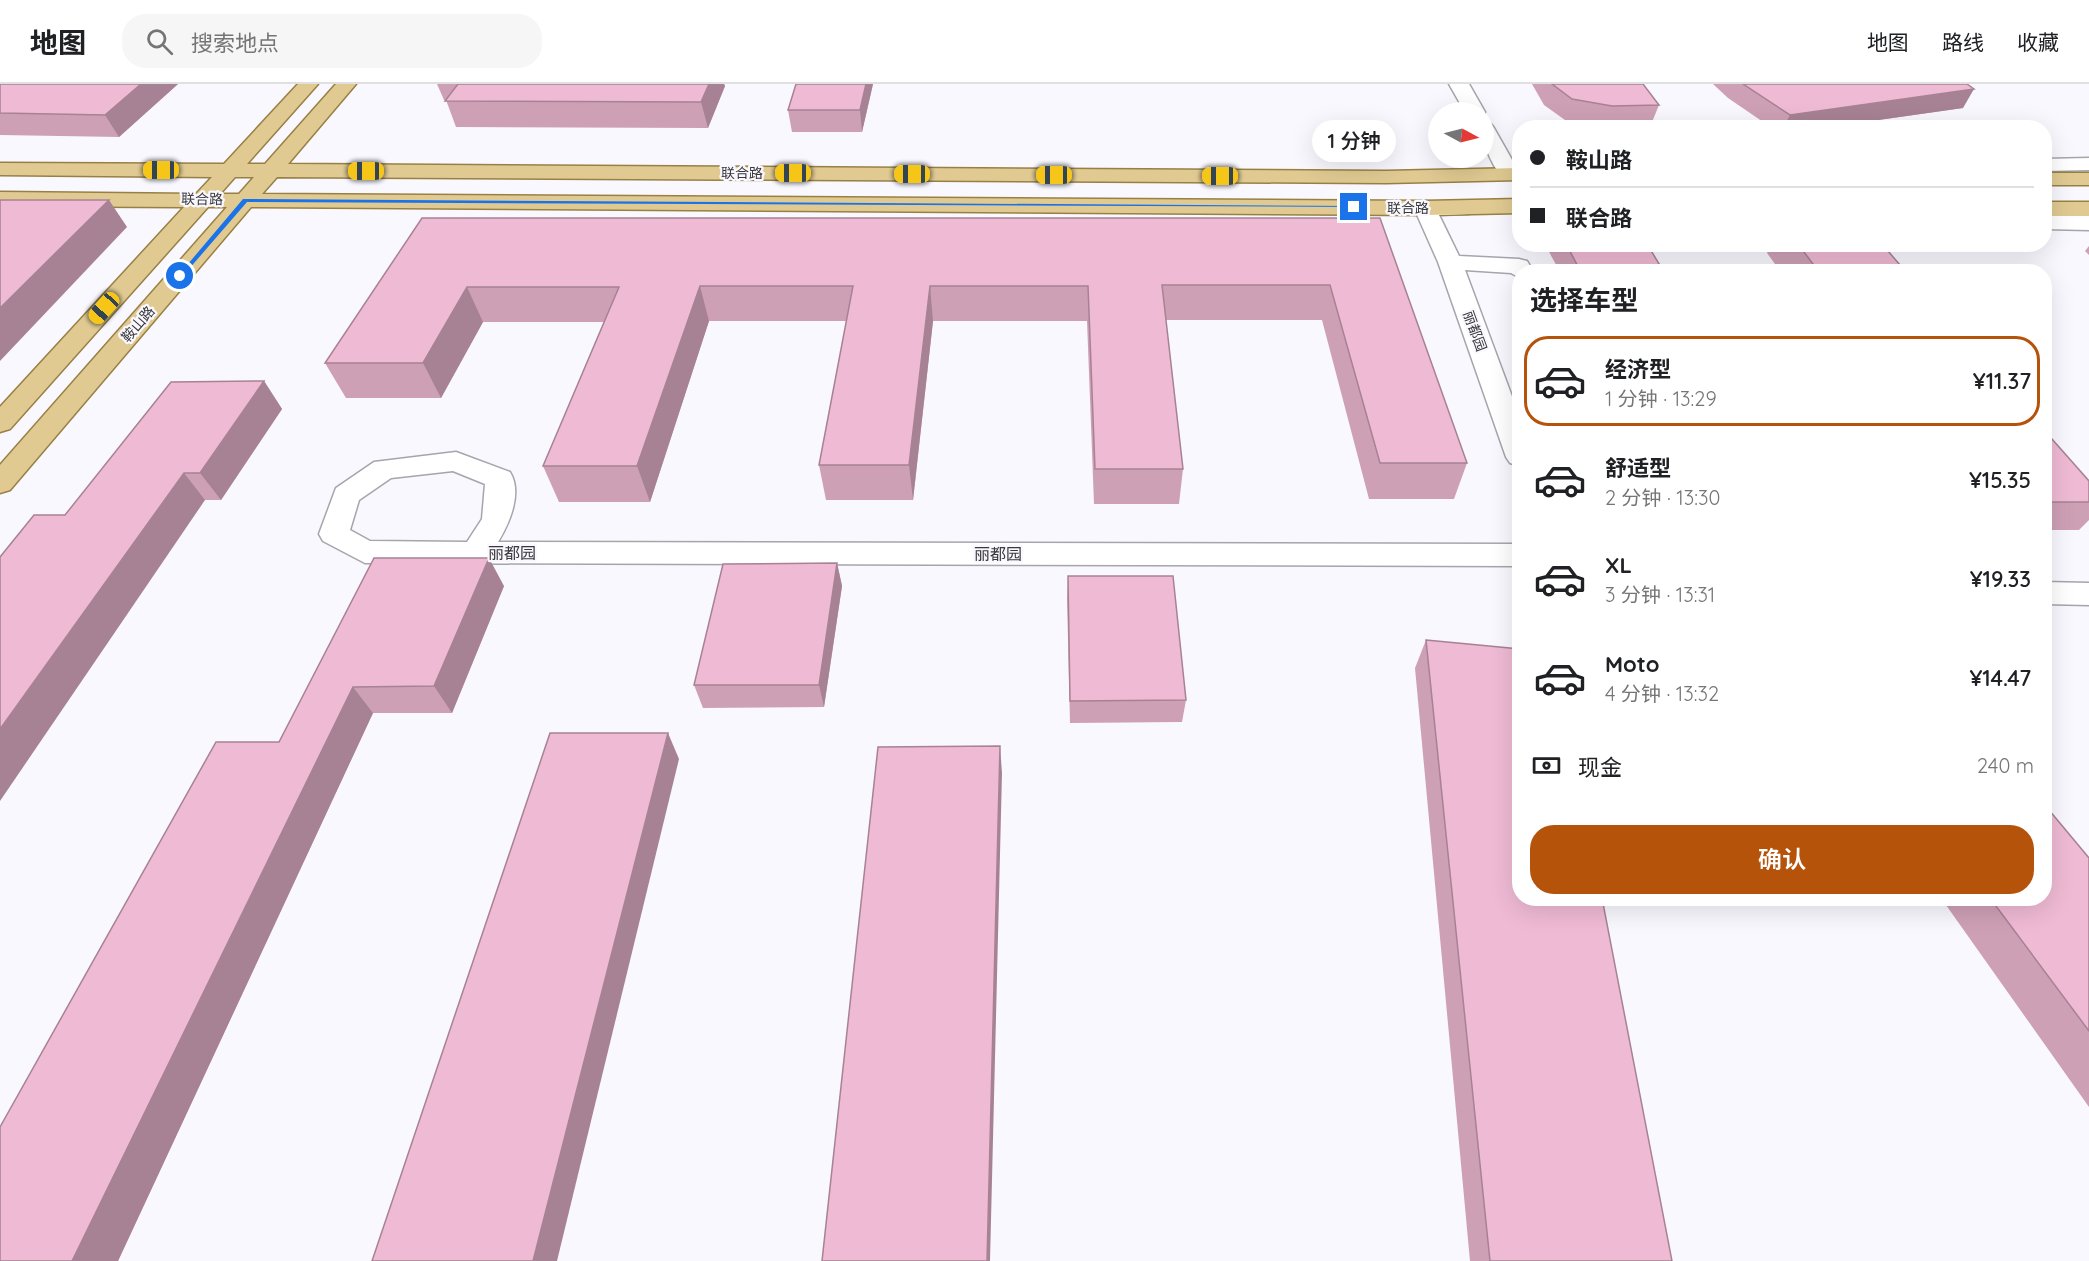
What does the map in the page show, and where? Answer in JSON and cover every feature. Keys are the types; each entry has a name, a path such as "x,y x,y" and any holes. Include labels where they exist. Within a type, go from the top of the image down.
{"main road":[{"path":"0,423 308,84"},
{"name":"鞍山路","path":"0,483 346,84"},
{"name":"联合路","path":"0,169 1386,177 1512,174"},
{"path":"2052,178 2089,179"},
{"name":"联合路","path":"0,199 1425,208 1512,206"},
{"path":"2052,209 2089,209"}],"street":[{"path":"1459,84 1469,102"},
{"path":"1494,143 1512,171"},
{"path":"2052,165 2089,164"},
{"path":"1425,208 1512,211"},
{"name":"丽都园","path":"1425,208 1450,262 1512,435"},
{"path":"2052,222 2089,223"},
{"path":"1450,262 1512,266"},
{"name":"丽都园","path":"476,553 497,519 500,479 456,461 384,469 346,495 334,534 365,552 476,553 1512,555"},
{"path":"2052,594 2089,594"}],"building":[{"path":"0,84 141,84 105,115 0,113"},
{"path":"458,84 709,84 701,102 445,101"},
{"path":"796,84 866,84 860,110 788,110"},
{"path":"1552,84 1643,84 1659,105 1612,106 1572,99"},
{"path":"1743,84 1967,84 1974,89 1790,115"},
{"path":"0,200 109,200 0,308"},
{"path":"422,218 1380,218 1467,463 1380,463 1330,285 1162,285 1183,469 1095,469 1088,286 930,286 909,465 819,465 853,286 700,286 637,466 543,466 619,287 467,287 423,363 325,363"},
{"path":"1570,252 1652,252 1659,264 1577,264"},
{"path":"1804,252 1889,252 1899,264 1813,264"},
{"path":"264,381 200,473 184,473 0,729 0,557 34,515 65,515 171,382"},
{"path":"2052,439 2089,481 2089,502 2052,502"},
{"path":"374,558 489,558 434,686 353,687 72,1261 0,1261 0,1127 216,742 279,742"},
{"path":"837,563 819,685 694,685 723,564"},
{"path":"1068,576 1173,576 1186,700 1070,701"},
{"path":"1426,640 1512,648 1512,906 1604,906 1672,1261 1490,1261"},
{"path":"550,733 668,733 533,1261 372,1261"},
{"path":"1000,746 987,1261 822,1261 878,747"},
{"path":"2052,814 2089,858 2089,1031 1996,906 2052,906"}],"route":[{"path":"180,276 245,200 1354,207"}]}
